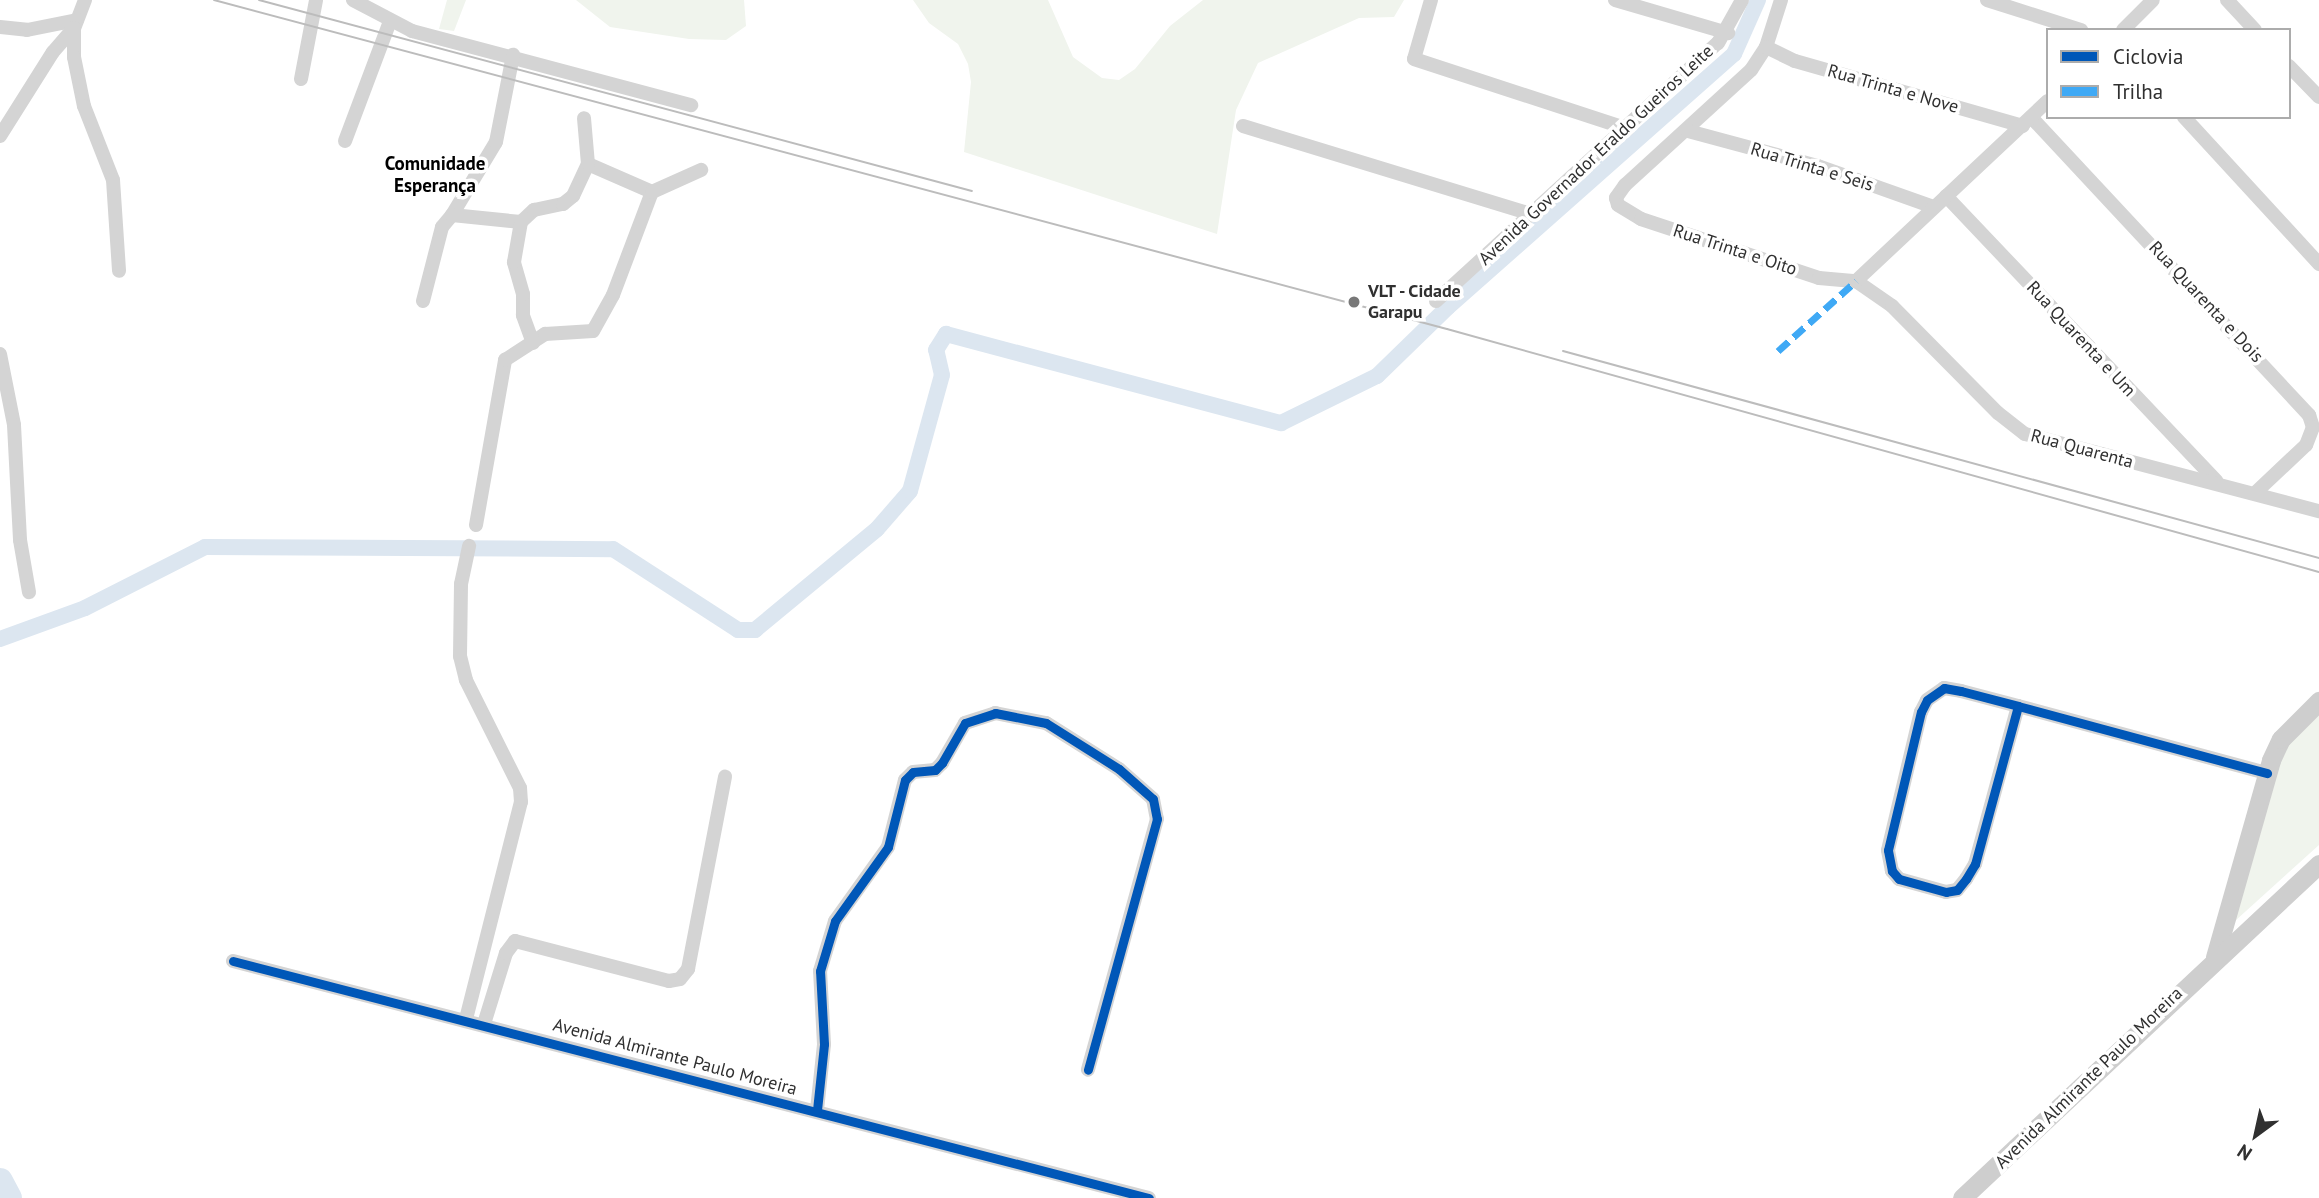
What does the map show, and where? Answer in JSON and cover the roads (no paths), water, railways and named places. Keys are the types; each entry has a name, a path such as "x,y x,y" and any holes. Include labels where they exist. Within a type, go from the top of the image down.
{"main road":[{"path":"2215,958 2267,773 2281,739 2319,701"},
{"name":"Avenida Almirante Paulo Moreira","path":"1962,1198 2215,958 2319,864"}],"street":[{"path":"0,136 46,62 75,24 85,0"},
{"path":"301,79 316,0"},
{"path":"353,0 390,21 458,44 513,55 691,105"},
{"path":"1431,0 1414,59 1629,129"},
{"path":"1615,0 1728,33"},
{"name":"Avenida Governador Eraldo Gueiros Leite","path":"1436,301 1629,129 1728,33 1742,0"},
{"path":"1688,131 1751,70 1766,47 1781,0"},
{"path":"1987,0 2075,28"},
{"path":"2125,28 2153,0"},
{"path":"2227,0 2253,28"},
{"path":"345,141 390,21"},
{"path":"0,27 27,30 75,24"},
{"path":"75,24 77,81 113,180 119,271"},
{"name":"Rua Trinta e Nove","path":"1766,47 1796,61 2027,121"},
{"path":"423,301 442,227 496,142 513,55"},
{"path":"2291,68 2319,97"},
{"path":"1856,281 2046,103"},
{"path":"533,343 523,315 523,293 514,262 521,222 534,210 563,204 573,197 588,164 584,118"},
{"path":"2186,119 2319,264"},
{"name":"Rua Quarenta e Dois","path":"2027,121 2309,415 2313,427 2306,445 2255,493"},
{"path":"1244,126 1535,215"},
{"name":"Rua Trinta e Oito","path":"1688,131 1625,185 1616,198 1618,205 1641,219 1819,278 1856,281"},
{"name":"Rua Trinta e Seis","path":"1688,131 1818,166 1934,207"},
{"path":"588,164 652,192"},
{"path":"476,525 501,368 510,355 557,332 586,335 593,331 613,295 652,192 701,170"},
{"name":"Rua Quarenta e Um","path":"1946,196 2217,482"},
{"path":"452,215 521,222"},
{"name":"Rua Quarenta","path":"1856,281 1892,306 2011,426 2025,434 2217,482 2319,511"},
{"path":"0,354 14,425 20,540 29,592"},
{"path":"466,1019 521,802 520,788 466,680 460,656 461,584 469,546"},
{"path":"2018,706 1975,864 1966,879 1957,890 1947,892 1899,879 1892,871 1888,850 1927,700 1944,688 2018,706 2267,773"},
{"path":"817,1110 824,1044 820,971 835,921 888,847 905,780 913,772 935,770 942,764 965,723 995,713 1046,723 1119,769 1153,799 1157,819 1088,1070"},
{"path":"484,1024 506,953 515,942 669,981 680,979 688,969 725,777"},
{"name":"Avenida Almirante Paulo Moreira","path":"233,961 466,1019 1149,1198"}],"waterway":[{"path":"0,639 85,608 205,547 613,549 738,630 755,630 877,529 910,491 942,375 936,350 946,334 1281,423 1377,376 1448,307 1734,54 1758,0"},
{"path":"0,1181 9,1198"}],"tram line":[{"path":"214,0 1447,329 2319,572"},
{"path":"259,0 972,191"},
{"path":"1563,351 2319,558"}],"place":[{"name":"VLT - Cidade Garapu","path":"1354,302"}],"district":[{"name":"Comunidade Esperança","path":"435,175"}]}
